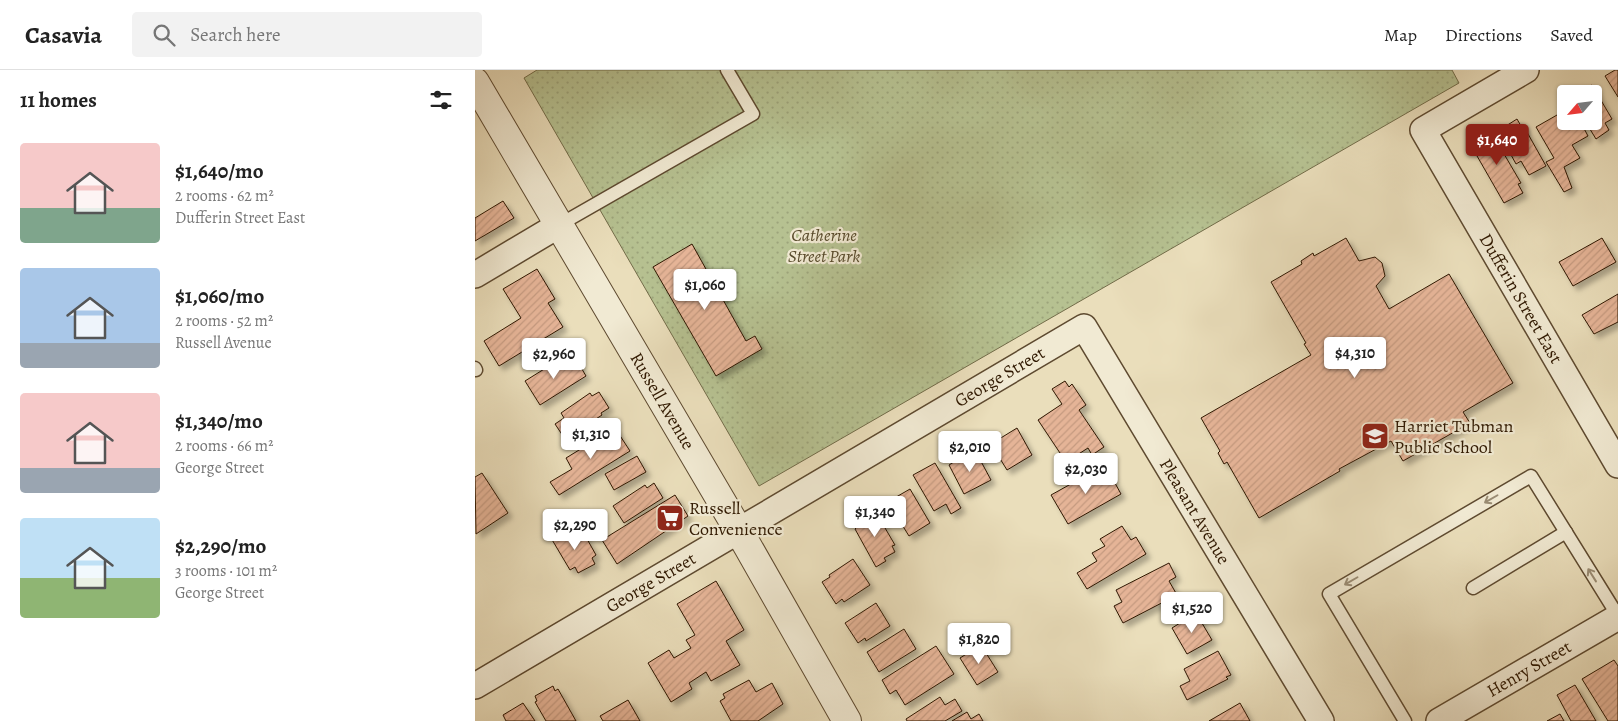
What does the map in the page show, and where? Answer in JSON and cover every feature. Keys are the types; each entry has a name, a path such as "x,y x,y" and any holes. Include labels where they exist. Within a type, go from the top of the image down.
{"street":[{"path":"475,78 488,70"},
{"name":"Dufferin Street East","path":"1526,70 1423,130 1618,465"},
{"name":"Russell Avenue","path":"475,82 739,531 847,721"},
{"path":"475,275 559,226"},
{"name":"George Street","path":"475,686 1084,327"},
{"name":"Pleasant Avenue","path":"1084,327 1321,721"},
{"name":"Henry Street","path":"1439,721 1618,617"}],"lane":[{"path":"559,226 753,114 727,70"},
{"path":"1405,721 1329,594 1531,476 1618,617"},
{"path":"1473,588 1566,532"}],"green space":[{"name":"Catherine Street Park","path":"537,70 1452,70 1459,83 759,486 524,78"}],"building":[{"path":"1618,70 1618,97 1605,76"},
{"path":"1603,104 1612,119 1605,123 1609,130 1596,139 1590,130 1603,130"},
{"path":"1557,115 1557,130 1585,130 1588,136 1572,145 1580,158 1564,167 1572,188 1564,192 1546,162 1554,158 1536,127"},
{"path":"1517,119 1521,126 1523,125 1546,166 1529,175 1521,161 1516,164 1498,131"},
{"path":"1490,130 1521,183 1518,184 1523,193 1504,203 1469,142"},
{"path":"503,201 514,218 475,241 475,218"},
{"path":"1346,238 1359,261 1375,257 1382,263 1385,276 1376,286 1389,309 1449,274 1513,383 1463,412 1470,423 1403,461 1391,441 1339,469 1340,471 1259,518 1227,462 1224,464 1218,453 1220,451 1201,418 1311,355 1271,282 1302,264 1301,261 1313,253 1314,256"},
{"path":"1602,238 1616,262 1573,286 1559,262"},
{"path":"692,244 746,341 755,336 762,349 716,376 653,267"},
{"path":"537,269 555,299 548,303 563,327 499,366 484,341 521,318 503,289"},
{"path":"1618,294 1618,322 1594,334 1582,315"},
{"path":"565,356 572,368 579,364 586,376 540,405 525,381"},
{"path":"1065,381 1069,387 1072,384 1086,405 1079,410 1104,447 1092,455 1088,448 1066,462 1038,420 1062,404 1052,389"},
{"path":"599,392 609,408 601,413 602,415 565,439 555,424 564,418 561,413 590,393 592,396"},
{"path":"615,428 630,451 559,495 550,482 572,469 566,458"},
{"path":"1017,428 1032,455 1007,470 991,444"},
{"path":"977,454 991,480 964,494 949,465 960,458 962,462"},
{"path":"637,456 646,472 614,490 605,474"},
{"path":"935,463 961,508 951,514 946,504 934,511 913,475"},
{"path":"1105,465 1121,494 1068,524 1051,495"},
{"path":"482,473 508,513 476,534 475,477"},
{"path":"654,483 663,498 624,523 613,506 645,485 647,488"},
{"path":"910,489 930,523 909,536 891,507 895,505 891,500"},
{"path":"675,495 688,516 617,564 602,540"},
{"path":"872,511 875,518 878,516 895,545 892,546 895,552 884,558 886,561 876,567 853,522"},
{"path":"1122,526 1131,540 1136,537 1146,554 1087,589 1077,573 1097,561 1092,553 1105,546 1100,539"},
{"path":"582,530 596,555 592,558 595,564 578,573 575,567 570,570 551,538 562,532 566,539"},
{"path":"853,559 870,585 844,602 842,599 836,604 822,582"},
{"path":"1169,563 1176,577 1169,581 1177,595 1123,623 1114,606 1122,602 1116,590"},
{"path":"716,581 744,630 726,641 740,665 711,681 706,672 689,683 692,689 671,702 648,663 669,650 674,658 691,648 686,640 695,635 677,604"},
{"path":"876,603 890,626 866,641 865,638 858,643 845,623"},
{"path":"1196,613 1212,640 1187,654 1172,628"},
{"path":"904,629 916,649 879,672 867,652"},
{"path":"981,645 998,672 977,685 960,658"},
{"path":"936,646 954,674 905,705 896,690 890,694 882,680"},
{"path":"1218,651 1231,675 1226,677 1228,679 1187,700 1180,686 1190,681 1184,669"},
{"path":"1614,660 1618,666 1618,721 1608,721 1582,679"},
{"path":"749,680 756,692 772,683 783,704 758,721 731,721 720,701 725,698 723,694"},
{"path":"1575,685 1596,721 1571,721 1557,695"},
{"path":"553,686 555,691 558,689 576,721 546,721 535,702 537,701 535,696"},
{"path":"940,697 945,705 955,699 962,711 945,721 907,721 906,719"},
{"path":"628,700 640,721 603,721 600,716"},
{"path":"523,703 535,721 506,721 503,715"},
{"path":"1240,703 1250,721 1209,721"},
{"path":"967,712 971,719 979,714 983,721 952,721"},
{"path":"1560,714 1564,721 1547,721"}],"place":[{"name":"Harriet Tubman Public School","path":"1375,436"},
{"name":"Russell Convenience","path":"670,518"}]}
